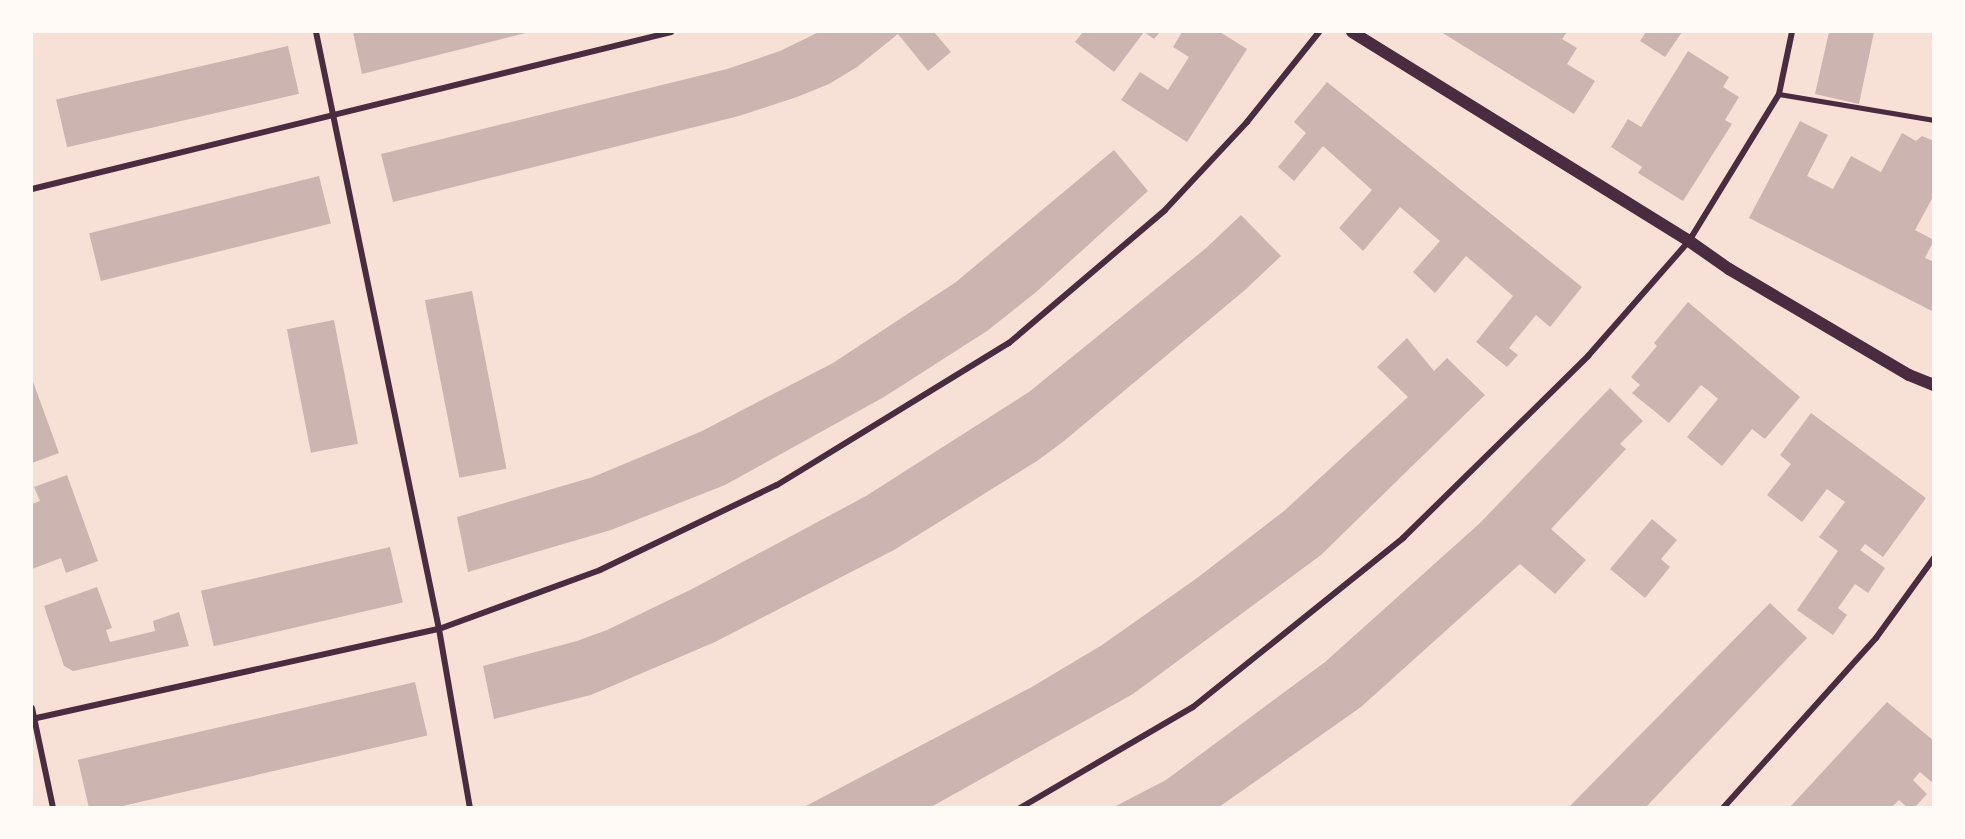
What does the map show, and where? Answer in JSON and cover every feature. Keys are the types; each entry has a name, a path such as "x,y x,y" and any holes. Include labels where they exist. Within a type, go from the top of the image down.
{"main road":[{"path":"1352,32 1689,241 1730,269 1909,375 1934,385"}],"street":[{"path":"316,32 439,629 470,807"},
{"path":"32,189 671,32"},
{"path":"34,719 439,629 600,570 777,485 1009,343 1165,210 1247,122 1319,32"},
{"path":"1020,807 1193,707 1403,538 1588,356 1689,241 1779,94 1792,32"},
{"path":"1723,807 1876,638 1934,558"},
{"path":"32,708 53,807"}],"lane":[{"path":"1779,94 1934,120"}],"building":[{"path":"353,32 530,32 362,74"},
{"path":"819,32 934,32 951,52 928,71 898,34 857,67 829,84 797,97 739,116 393,202 381,154 727,69 780,51"},
{"path":"1083,32 1144,32 1114,72 1075,42"},
{"path":"1144,32 1160,32 1154,39"},
{"path":"1182,32 1220,32 1247,49 1187,142 1121,100 1140,72 1168,90 1189,57 1173,47"},
{"path":"1441,32 1567,32 1562,39 1577,48 1567,64 1595,81 1574,114"},
{"path":"1646,32 1682,32 1665,57 1640,41"},
{"path":"1829,32 1874,32 1859,104 1815,94"},
{"path":"288,46 299,94 67,147 56,100"},
{"path":"1688,51 1729,77 1723,87 1739,97 1725,120 1732,124 1683,201 1638,173 1642,167 1611,147 1628,119 1641,127"},
{"path":"1327,82 1582,287 1550,327 1536,315 1509,348 1518,355 1507,367 1476,342 1513,296 1466,256 1435,293 1413,272 1440,241 1400,207 1363,251 1339,228 1372,190 1323,146 1294,181 1278,167 1306,133 1294,122"},
{"path":"1800,121 1828,135 1807,176 1833,189 1851,156 1881,172 1902,133 1916,141 1922,136 1934,141 1934,195 1915,230 1934,240 1925,258 1934,262 1934,312 1749,218"},
{"path":"1114,150 1148,191 1035,293 987,331 884,397 725,485 611,530 468,572 457,517 593,477 702,431 833,363 956,282"},
{"path":"319,176 331,224 101,281 89,233"},
{"path":"1241,215 1281,256 1245,290 1037,461 894,550 715,642 591,695 494,719 483,666 577,641 607,630 694,588 866,496 1029,392 1205,249"},
{"path":"472,291 507,469 459,478 425,300"},
{"path":"1688,302 1800,397 1765,439 1752,429 1722,466 1687,437 1718,399 1709,391 1701,385 1669,423 1632,393 1640,385 1631,377 1657,346 1654,343"},
{"path":"334,320 358,444 311,453 287,329"},
{"path":"1407,338 1434,371 1447,358 1485,395 1321,555 1133,694 931,807 804,807 1030,688 1102,645 1197,578 1284,511 1408,397 1377,367"},
{"path":"32,379 59,453 32,463"},
{"path":"1610,388 1643,421 1620,444 1626,449 1551,529 1586,560 1555,594 1520,564 1361,707 1219,807 1114,807 1166,780 1325,662 1480,523"},
{"path":"1811,413 1926,498 1883,557 1865,544 1860,550 1885,568 1868,593 1855,584 1838,608 1847,615 1833,635 1797,610 1838,551 1819,537 1845,502 1827,489 1802,522 1767,495 1791,464 1780,455"},
{"path":"67,475 98,561 66,573 61,558 32,569 32,504 40,501 34,487"},
{"path":"1652,519 1677,540 1661,559 1670,567 1645,598 1610,569"},
{"path":"390,547 403,603 214,646 201,591"},
{"path":"97,587 112,628 106,630 110,642 155,631 153,621 179,612 189,646 73,671 64,666 44,606"},
{"path":"1770,603 1807,638 1646,807 1569,807"},
{"path":"415,682 427,736 114,808 89,808 78,760"},
{"path":"1887,702 1934,741 1934,784 1920,772 1913,780 1927,794 1915,807 1907,807 1899,800 1892,807 1790,807"}]}
